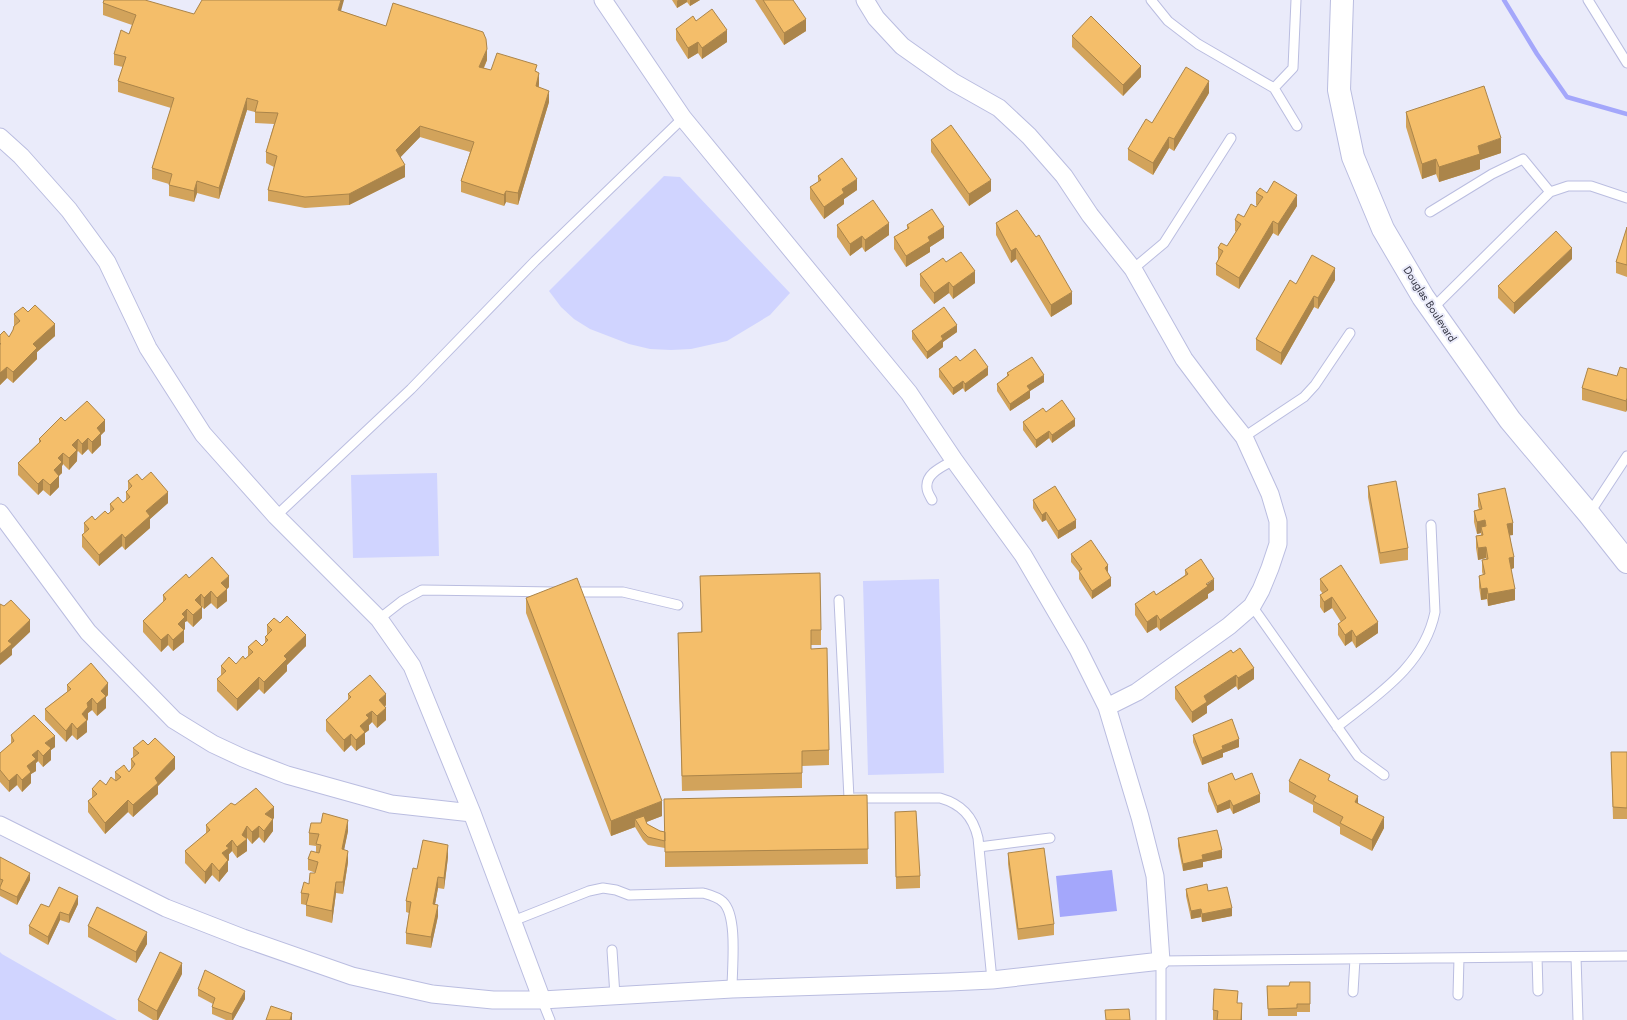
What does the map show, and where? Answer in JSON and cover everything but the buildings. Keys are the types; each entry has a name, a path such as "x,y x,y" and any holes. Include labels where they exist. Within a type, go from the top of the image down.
{"street":[{"path":"0,825 166,908 243,938 352,976 432,994 493,1000 542,1000 732,990 992,980 1160,961 1154,876 1126,768 1107,707 1078,649 1023,555 954,460 909,393 683,118 603,0"},
{"path":"865,0 876,18 902,46 953,82 999,108 1029,136 1064,176 1090,216 1133,269 1184,359 1244,437 1270,494 1278,521 1278,544 1270,568 1252,606 1229,626 1137,692 1107,707"},
{"name":"Douglas Boulevard","path":"1342,0 1339,90 1353,157 1383,229 1423,297 1510,420 1627,562"},
{"path":"0,137 21,156 69,210 107,262 148,348 202,434 276,516 379,619 412,666 472,813 542,1000"},
{"path":"0,513 88,632 174,720 213,744 243,758 287,775 391,804 472,813"}],"lane":[{"path":"1151,0 1168,21 1198,44 1274,88 1297,126"},
{"path":"1274,88 1293,68 1296,0"},
{"path":"1588,0 1627,63"},
{"path":"276,516 411,389 535,261 683,118"},
{"path":"1133,269 1164,243 1231,138"},
{"path":"1430,212 1492,174 1523,159 1550,192"},
{"path":"1432,309 1550,192 1568,186 1591,186 1627,198"},
{"path":"1244,437 1304,397 1315,385 1350,333"},
{"path":"1589,514 1627,456"},
{"path":"932,500 927,488 929,478 936,470 954,460"},
{"path":"1337,727 1396,679 1418,653 1426,640 1435,612 1431,525"},
{"path":"379,619 402,601 422,590 623,592 678,605"},
{"path":"839,600 845,798 940,798 952,801 962,807 976,828 992,980"},
{"path":"1252,606 1358,756 1384,775"},
{"path":"979,847 1050,838"},
{"path":"513,921 588,891 603,888 616,890 629,896 708,894 722,901 730,913 732,924 732,990"},
{"path":"612,950 614,996"},
{"path":"1161,1020 1160,961 1627,956"},
{"path":"1537,957 1538,991"},
{"path":"1576,957 1578,1020"},
{"path":"1458,958 1458,995"},
{"path":"1353,992 1355,959"},
{"path":"542,1000 550,1020"}],"shaded area":[{"path":"664,176 680,177 790,293 770,315 727,341 691,349 671,350 650,349 629,344 590,329 574,319 561,307 549,291"},
{"path":"437,473 439,556 353,558 351,475"},
{"path":"939,579 944,773 868,775 863,581"},
{"path":"0,952 2,954 117,1020 0,1020"}],"water":[{"path":"1112,870 1117,911 1060,917 1056,876"}],"waterway":[{"path":"1504,0 1537,54 1567,97 1627,114"}]}
